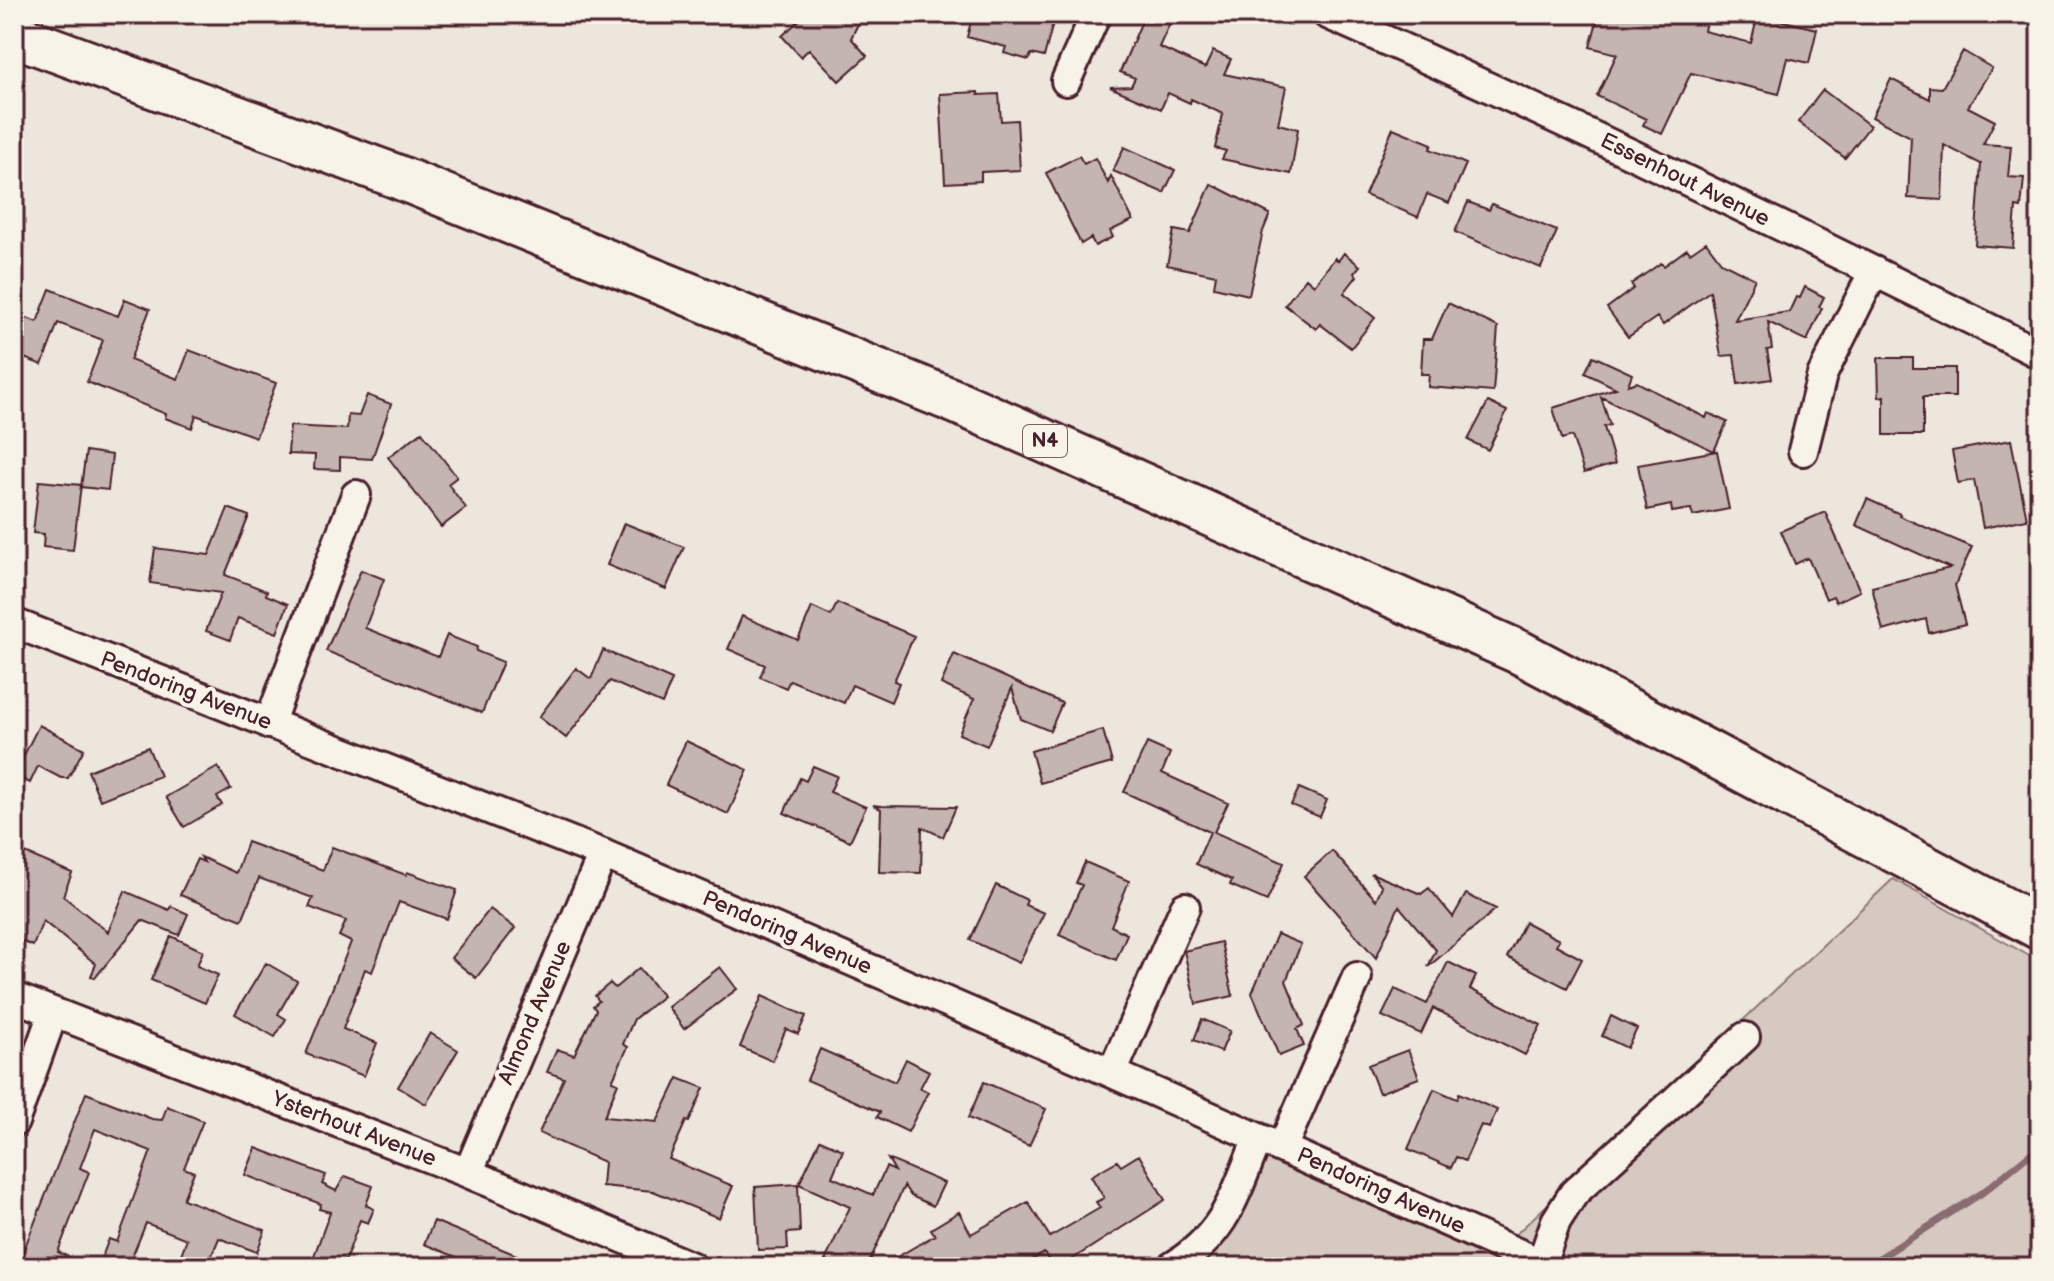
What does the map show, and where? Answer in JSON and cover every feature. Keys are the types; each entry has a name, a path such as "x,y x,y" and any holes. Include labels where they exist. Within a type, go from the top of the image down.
{"highway":[{"name":"N4","path":"14,35 393,175 973,409 1521,653 2040,928"}],"street":[{"path":"1066,81 1096,14"},
{"name":"Essenhout Avenue","path":"1327,14 1485,84 2040,354"},
{"path":"1803,451 1822,375 1874,271"},
{"path":"269,724 356,495"},
{"name":"Pendoring Avenue","path":"14,623 603,854 1112,1073 1546,1265"},
{"name":"Almond Avenue","path":"468,1173 603,854"},
{"path":"1112,1073 1185,907"},
{"path":"1172,1267 1212,1236 1227,1213 1270,1143 1357,977"},
{"name":"Ysterhout Avenue","path":"14,997 468,1173 692,1267"},
{"path":"14,1122 53,1013"},
{"path":"1546,1265 1556,1221 1574,1193 1745,1037"}],"shaded area":[{"path":"1893,879 2040,962 2040,1267 1158,1267 1200,1242 1255,1118 1515,1235"}],"building":[{"path":"806,14 863,14 851,38 867,56 839,81 809,49 801,57 782,36"},
{"path":"973,14 1049,14 1047,21 1053,23 1044,57 1031,54 1029,60 1004,53 1006,47 967,37"},
{"path":"1145,14 1170,23 1159,47 1205,68 1213,51 1231,59 1224,74 1286,87 1278,124 1298,129 1291,174 1222,159 1226,151 1215,148 1223,114 1191,99 1190,103 1168,93 1161,109 1110,87 1131,86 1135,78 1120,72"},
{"path":"1599,14 1685,14 1706,20 1704,31 1751,43 1758,15 1817,29 1809,63 1788,58 1779,94 1691,73 1662,134 1643,125 1646,119 1597,96 1617,54 1590,47"},
{"path":"1963,51 1992,68 1968,107 1995,121 1983,144 2011,146 2008,177 2024,178 2021,208 2016,207 2013,248 1975,245 1981,164 1944,145 1942,200 1908,198 1911,137 1872,117 1891,79 1930,99 1930,87 1942,88"},
{"path":"1823,90 1870,126 1845,158 1798,122"},
{"path":"978,92 978,95 999,94 1001,121 1017,120 1020,170 981,172 981,181 945,183 940,94"},
{"path":"1393,128 1432,144 1430,149 1466,164 1449,203 1427,194 1418,217 1365,195"},
{"path":"1124,147 1175,170 1164,193 1113,171"},
{"path":"1079,156 1084,164 1095,158 1108,183 1111,176 1133,220 1110,231 1113,237 1095,246 1091,238 1081,244 1046,173"},
{"path":"1211,184 1270,214 1263,231 1249,295 1214,287 1216,275 1167,265 1174,230 1190,233"},
{"path":"1468,202 1489,210 1492,204 1557,231 1541,268 1455,232"},
{"path":"1706,242 1721,262 1755,279 1735,320 1789,312 1805,287 1824,297 1807,341 1768,322 1772,349 1767,350 1772,379 1738,384 1734,355 1721,356 1710,291 1663,325 1657,317 1628,337 1607,308 1634,288 1631,284 1661,263 1664,266 1687,249 1690,253"},
{"path":"1344,253 1360,266 1354,273 1357,276 1344,293 1375,318 1351,348 1320,324 1316,329 1285,305 1306,278 1314,285 1335,258 1338,261"},
{"path":"50,289 118,316 125,299 150,309 130,360 178,379 189,350 276,383 256,437 196,415 192,428 87,382 103,340 58,323 42,365 14,354 14,313 37,322"},
{"path":"1448,303 1498,327 1493,392 1428,387 1429,374 1421,374 1423,339 1432,339"},
{"path":"1593,356 1632,374 1628,385 1637,382 1706,418 1708,413 1727,422 1714,451 1601,397 1610,425 1604,427 1615,464 1584,473 1572,436 1562,439 1553,408 1616,388 1585,373"},
{"path":"1878,358 1913,358 1913,368 1955,368 1955,397 1923,397 1923,435 1884,435 1884,396 1879,397"},
{"path":"367,395 391,404 372,459 340,457 340,470 314,469 315,455 288,454 290,426 347,429 348,415 359,416"},
{"path":"1488,402 1507,411 1488,450 1468,440"},
{"path":"422,432 457,477 448,484 466,508 441,527 388,457"},
{"path":"2011,440 2027,519 1983,528 1974,480 1958,483 1952,451"},
{"path":"86,451 112,455 108,490 81,487"},
{"path":"1717,451 1729,509 1693,516 1691,509 1672,512 1671,505 1647,510 1638,465"},
{"path":"39,481 81,485 73,550 43,547 44,534 33,533"},
{"path":"1867,499 1972,547 1955,585 1965,624 1929,633 1926,619 1883,631 1872,587 1950,568 1856,525"},
{"path":"228,508 249,516 225,575 267,591 266,595 288,604 277,633 238,618 230,640 206,631 221,593 150,583 155,548 209,555"},
{"path":"1825,512 1860,591 1836,602 1833,596 1826,599 1808,558 1795,564 1781,531"},
{"path":"624,523 684,547 666,589 607,565"},
{"path":"361,570 384,579 365,628 438,657 447,635 503,662 482,713 326,651"},
{"path":"837,603 914,636 894,681 899,683 891,702 852,685 844,703 790,680 786,688 760,677 765,665 728,649 742,616 798,640 812,607 831,616"},
{"path":"603,650 672,680 662,704 610,681 566,738 539,717 576,668 591,679"},
{"path":"954,654 1062,703 1050,731 1021,719 1012,688 987,746 959,734 974,699 941,684"},
{"path":"39,725 84,749 68,778 61,778 38,766 30,783 14,775"},
{"path":"1103,730 1112,763 1040,783 1031,751"},
{"path":"686,741 748,770 728,814 666,785"},
{"path":"1147,743 1170,753 1162,773 1228,803 1214,832 1284,863 1267,901 1230,885 1232,880 1196,864 1210,832 1124,792"},
{"path":"148,747 160,776 100,800 88,771"},
{"path":"813,766 837,776 830,792 866,807 850,841 784,813 800,778 806,781"},
{"path":"218,767 231,789 217,797 222,805 184,827 166,797"},
{"path":"1299,788 1327,800 1320,817 1291,805"},
{"path":"873,805 956,807 943,837 922,827 921,873 879,872 881,809"},
{"path":"247,842 323,870 332,847 406,875 407,872 457,890 447,919 399,902 372,972 365,969 343,1029 377,1043 364,1076 306,1054 351,942 339,936 346,921 309,907 313,898 259,878 242,920 180,895 197,859 204,862 201,857 236,873"},
{"path":"1332,851 1376,900 1382,886 1371,873 1421,894 1429,888 1453,917 1466,894 1496,909 1428,967 1436,950 1399,906 1376,958 1304,876"},
{"path":"25,853 72,873 63,896 108,932 125,891 169,910 171,906 188,914 179,935 142,920 95,978 91,976 96,964 43,921 33,946 14,938 14,879"},
{"path":"1085,862 1129,881 1111,926 1127,934 1116,960 1059,935 1082,885 1076,883"},
{"path":"996,885 1027,900 1025,905 1044,913 1019,963 970,940"},
{"path":"490,909 515,928 476,978 451,958"},
{"path":"1525,922 1559,940 1556,945 1582,959 1567,988 1507,957"},
{"path":"1277,934 1301,944 1286,981 1304,1025 1297,1029 1304,1046 1279,1056 1252,993"},
{"path":"171,936 203,951 197,966 218,975 205,1003 151,980"},
{"path":"1221,942 1233,996 1196,1004 1184,951"},
{"path":"1448,962 1476,976 1470,989 1541,1025 1525,1055 1433,1008 1421,1034 1382,1016 1395,989 1427,1004"},
{"path":"266,963 297,981 278,1014 286,1019 275,1037 235,1014"},
{"path":"720,967 737,989 684,1029 668,1007"},
{"path":"639,968 663,996 634,1019 623,1044 628,1047 612,1081 618,1083 604,1117 657,1122 678,1078 704,1088 669,1159 733,1186 719,1218 653,1191 602,1186 604,1162 539,1133 564,1078 547,1072 557,1049 574,1055 596,1010 593,1006 599,1001 595,996 610,983 615,988"},
{"path":"762,996 806,1016 798,1034 786,1029 772,1061 740,1047"},
{"path":"1611,1016 1637,1029 1627,1048 1602,1036"},
{"path":"1202,1019 1230,1031 1221,1052 1194,1040"},
{"path":"430,1033 458,1050 426,1104 398,1087"},
{"path":"820,1049 895,1082 906,1059 929,1071 920,1088 928,1092 908,1132 877,1117 880,1112 807,1080"},
{"path":"1408,1050 1419,1078 1379,1093 1368,1065"},
{"path":"984,1082 1046,1109 1029,1146 968,1118"},
{"path":"1434,1089 1457,1099 1459,1093 1497,1110 1489,1128 1481,1125 1465,1161 1456,1157 1451,1168 1408,1149"},
{"path":"86,1093 152,1119 162,1120 167,1106 203,1121 184,1168 194,1172 183,1199 265,1230 257,1252 219,1238 207,1267 176,1267 187,1239 146,1223 128,1267 98,1267 109,1239 117,1242 151,1151 95,1129 80,1168 89,1172 58,1252 91,1267 17,1267"},
{"path":"820,1140 843,1150 832,1177 873,1195 886,1167 895,1171 888,1159 944,1183 933,1206 911,1196 904,1186 867,1267 839,1267 825,1261 850,1207 799,1184"},
{"path":"256,1148 326,1175 322,1184 336,1191 345,1176 373,1186 366,1205 374,1209 368,1223 360,1220 343,1267 310,1267 330,1212 319,1209 321,1204 245,1175"},
{"path":"1139,1155 1165,1200 1060,1267 1053,1267 1044,1253 1020,1267 880,1267 935,1235 931,1229 959,1212 971,1234 1028,1202 1050,1237 1100,1208 1096,1202 1104,1198 1091,1176 1117,1161 1121,1166"},
{"path":"798,1184 800,1232 787,1233 788,1249 758,1250 755,1187"},
{"path":"434,1221 543,1267 481,1267 424,1244"}],"waterway":[{"path":"1865,1267 1982,1193 2040,1146"}]}
